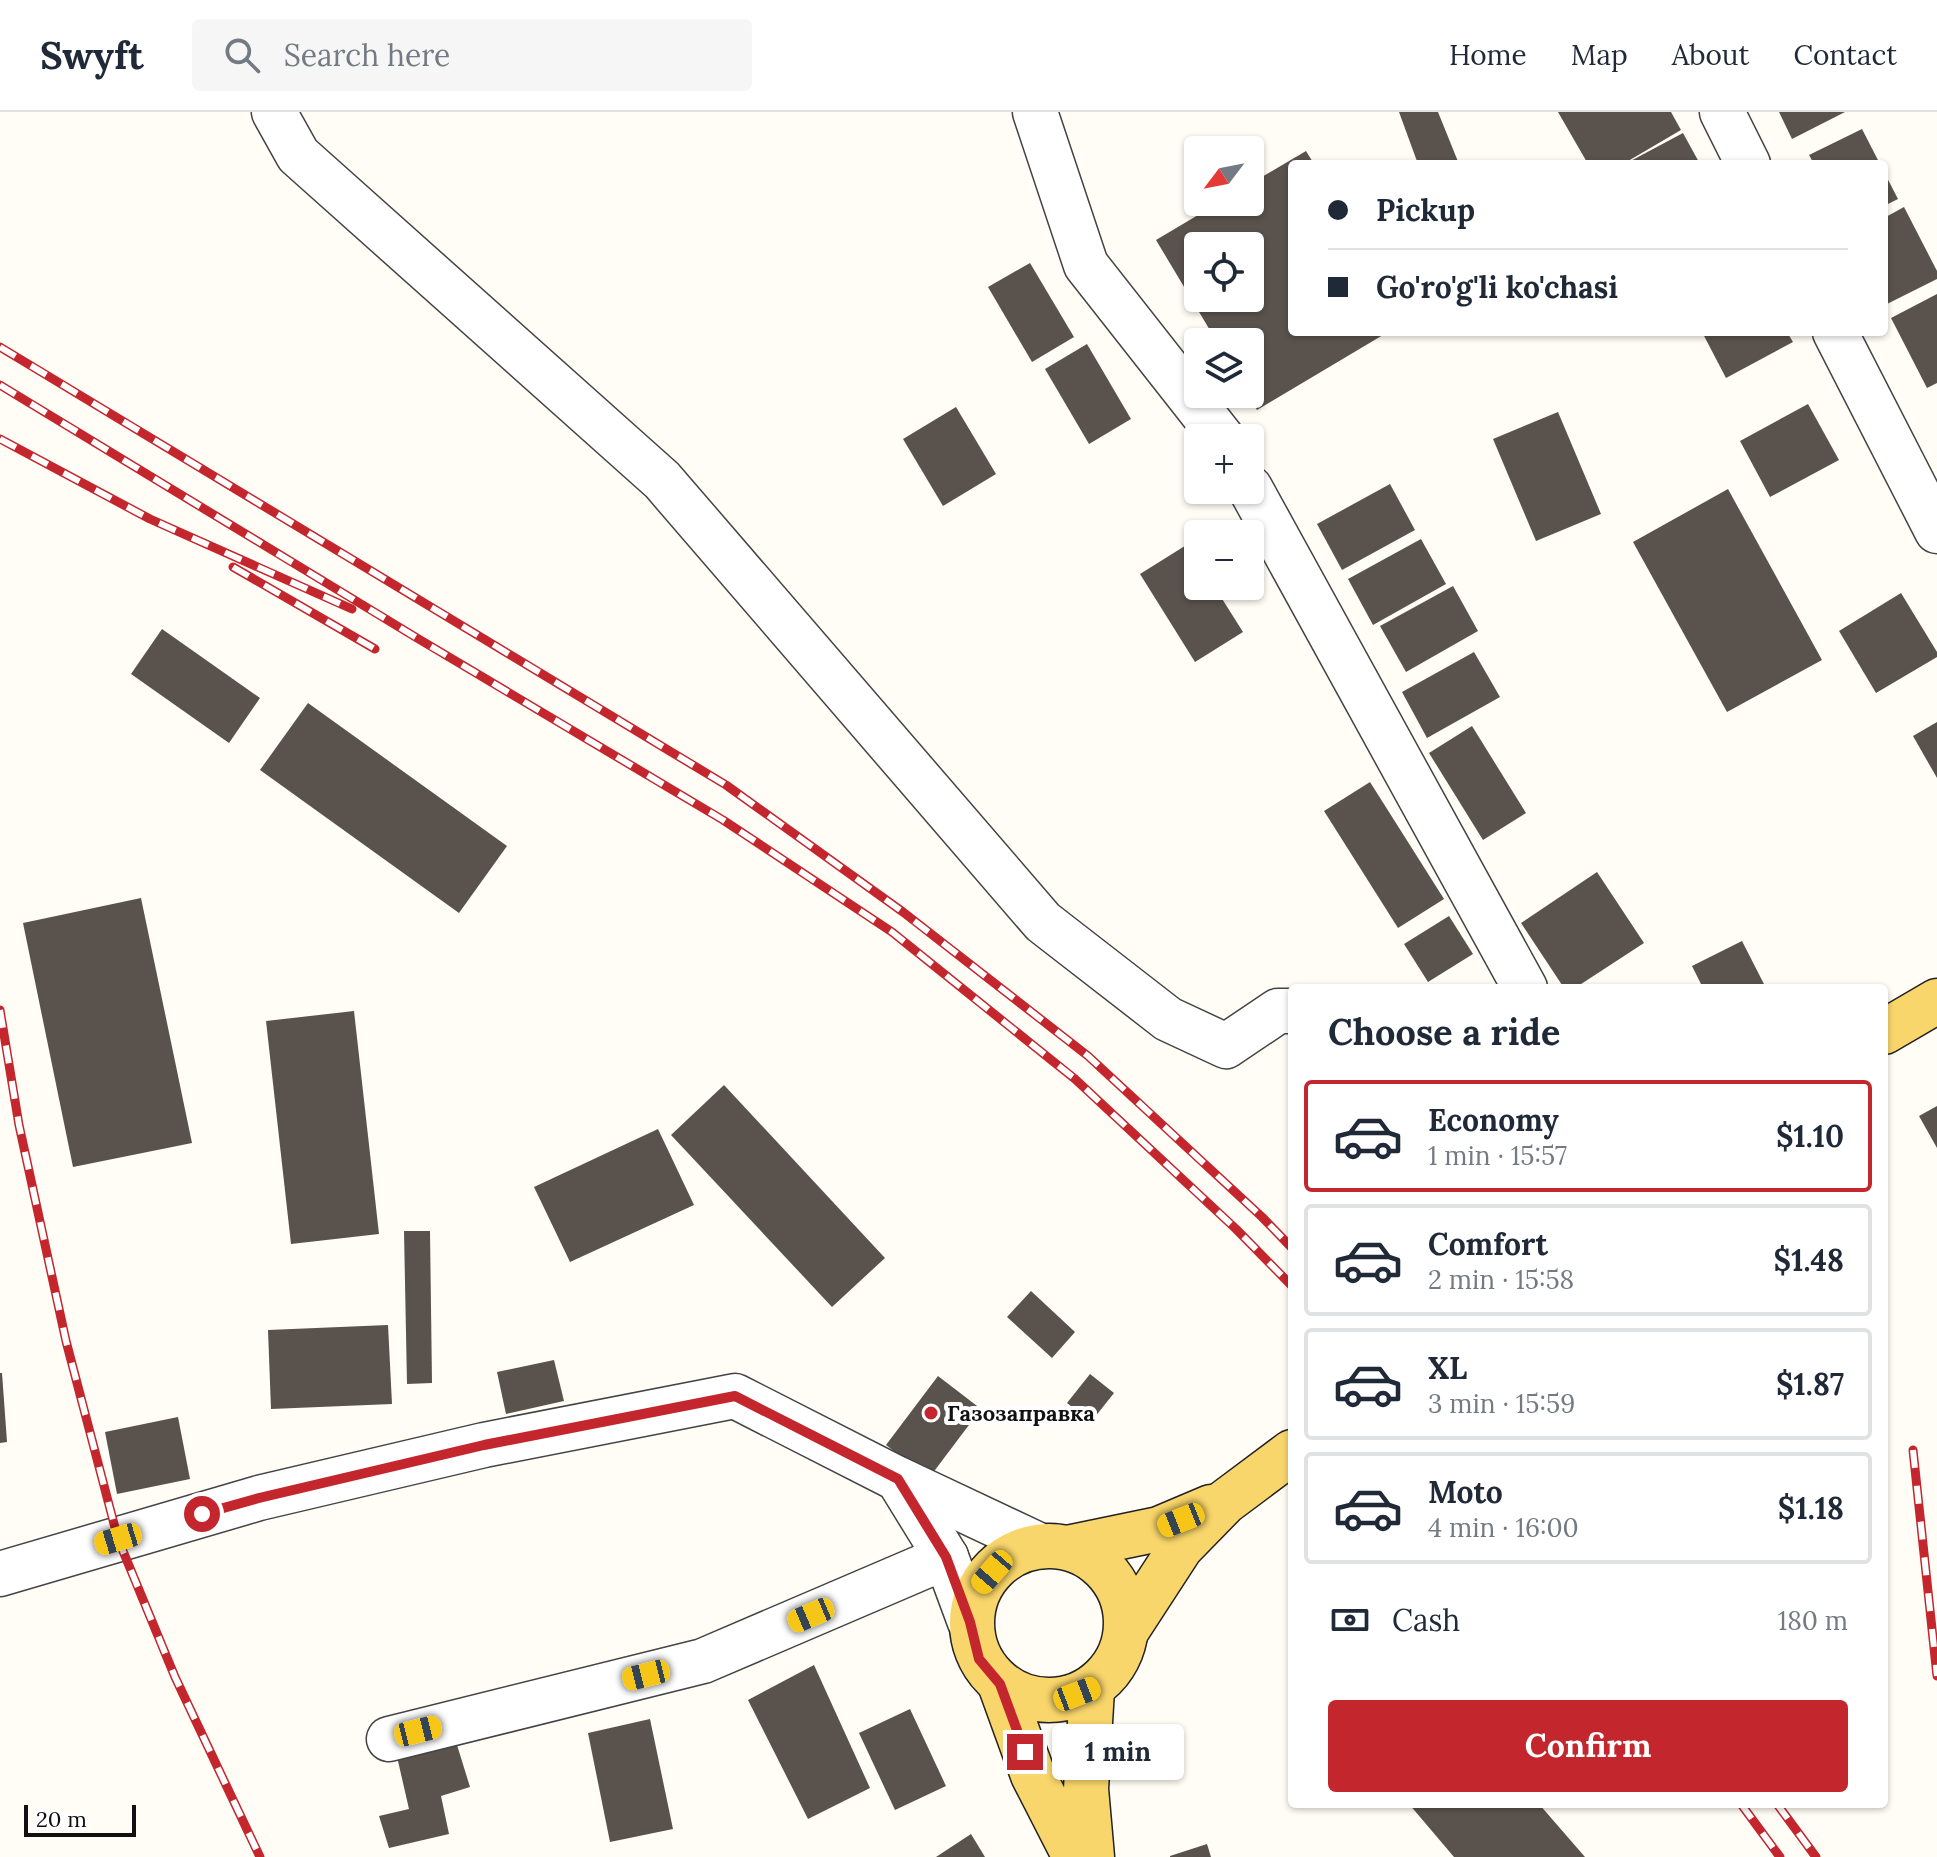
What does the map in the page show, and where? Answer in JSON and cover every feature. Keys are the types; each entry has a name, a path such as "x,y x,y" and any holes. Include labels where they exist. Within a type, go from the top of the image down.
{"main road":[{"path":"1888,1030 1937,1001"},
{"path":"1000,1684 1030,1699 1062,1700 1092,1689 1117,1663 1127,1630 1181,1547 1225,1502 1288,1455"},
{"path":"1075,1857 1033,1775 1000,1684 979,1659 970,1622 979,1586 1004,1557 1159,1529 1225,1502"},
{"path":"1054,1546 1103,1565 1122,1594 1127,1630"},
{"path":"1092,1689 1086,1789 1092,1857"}],"street":[{"path":"274,112 298,155 662,480 1043,922 1168,1019 1226,1046 1278,1011 1288,1011"},
{"path":"1035,112 1086,265 1211,424"},
{"path":"1722,112 1746,160"},
{"path":"1837,336 1937,531"},
{"path":"1259,504 1523,984"},
{"path":"0,1574 259,1498 484,1445 735,1396 898,1479 1054,1546"},
{"path":"898,1479 946,1557 970,1622"},
{"path":"389,1739 703,1661 946,1557"}],"building":[{"path":"1399,112 1438,112 1457,160 1417,160"},
{"path":"1558,112 1671,112 1681,130 1630,160 1586,160"},
{"path":"1779,112 1845,112 1792,139"},
{"path":"1862,129 1878,160 1812,160 1809,155"},
{"path":"1683,133 1698,160 1632,160"},
{"path":"1306,151 1312,160 1291,160"},
{"path":"1288,162 1288,336 1381,336 1264,406 1264,328 1209,328 1199,312 1264,312 1264,232 1184,232 1184,287 1156,240 1196,216 1264,216 1264,176"},
{"path":"1888,180 1898,199 1888,204"},
{"path":"1904,207 1937,271 1937,279 1888,304 1888,216"},
{"path":"1030,263 1074,337 1032,362 988,287"},
{"path":"1937,294 1937,383 1927,388 1891,318"},
{"path":"1704,336 1789,336 1793,342 1726,378"},
{"path":"1087,344 1131,419 1089,444 1045,369"},
{"path":"1808,404 1839,460 1770,497 1740,441"},
{"path":"956,407 996,474 943,506 903,439"},
{"path":"1558,412 1601,514 1536,541 1493,439"},
{"path":"1390,484 1415,530 1342,570 1317,524"},
{"path":"1728,489 1822,660 1727,712 1633,542"},
{"path":"1421,539 1446,584 1373,625 1348,579"},
{"path":"1184,546 1184,600 1223,600 1243,632 1195,662 1140,574"},
{"path":"1453,586 1478,631 1406,672 1380,626"},
{"path":"1901,593 1937,652 1937,657 1876,693 1839,631"},
{"path":"162,629 260,698 229,743 131,674"},
{"path":"1474,652 1500,697 1427,738 1402,692"},
{"path":"308,703 507,846 459,913 260,770"},
{"path":"1937,722 1937,778 1913,736"},
{"path":"1472,726 1526,813 1483,840 1429,753"},
{"path":"1370,782 1444,899 1398,928 1324,811"},
{"path":"1597,872 1644,943 1581,984 1561,984 1521,923"},
{"path":"141,898 192,1143 73,1167 23,923"},
{"path":"1449,916 1473,954 1428,982 1404,944"},
{"path":"1742,941 1764,984 1701,984 1692,966"},
{"path":"354,1011 379,1234 291,1244 266,1021"},
{"path":"724,1085 885,1258 832,1307 671,1135"},
{"path":"1937,1106 1937,1148 1919,1116"},
{"path":"658,1129 694,1205 570,1262 534,1187"},
{"path":"404,1231 430,1231 432,1383 407,1384"},
{"path":"1031,1291 1075,1332 1052,1358 1007,1317"},
{"path":"388,1325 392,1404 271,1409 268,1330"},
{"path":"554,1360 564,1401 506,1414 497,1372"},
{"path":"0,1373 7,1442 0,1443"},
{"path":"1090,1374 1114,1393 1091,1422 1067,1403"},
{"path":"938,1376 981,1409 929,1478 886,1445"},
{"path":"178,1417 190,1479 117,1494 105,1432"},
{"path":"814,1665 870,1788 808,1819 748,1700"},
{"path":"910,1709 946,1786 895,1810 859,1733"},
{"path":"650,1719 673,1829 610,1842 588,1733"},
{"path":"453,1732 470,1787 441,1796 449,1834 389,1848 379,1816 409,1809 395,1748"},
{"path":"1412,1808 1542,1808 1585,1857 1454,1857"},
{"path":"971,1834 985,1857 936,1857"},
{"path":"1207,1844 1211,1857 1170,1857 1170,1856"}],"railway":[{"path":"0,347 726,785 903,912 1088,1056 1288,1244"},
{"path":"0,385 723,820 892,932 1075,1079 1236,1229 1288,1282"},
{"path":"0,439 150,519 352,609"},
{"path":"233,567 375,649"},
{"path":"0,1010 19,1125 66,1341 118,1539 175,1677 260,1857"},
{"path":"1913,1450 1937,1676"},
{"path":"1744,1808 1780,1857"},
{"path":"1780,1808 1816,1857"}],"place":[{"name":"Газозаправка","path":"931,1413"}],"route":[{"path":"202,1514 484,1445 735,1396 898,1479 946,1557 970,1622 979,1659 1000,1684 1025,1752"}]}
